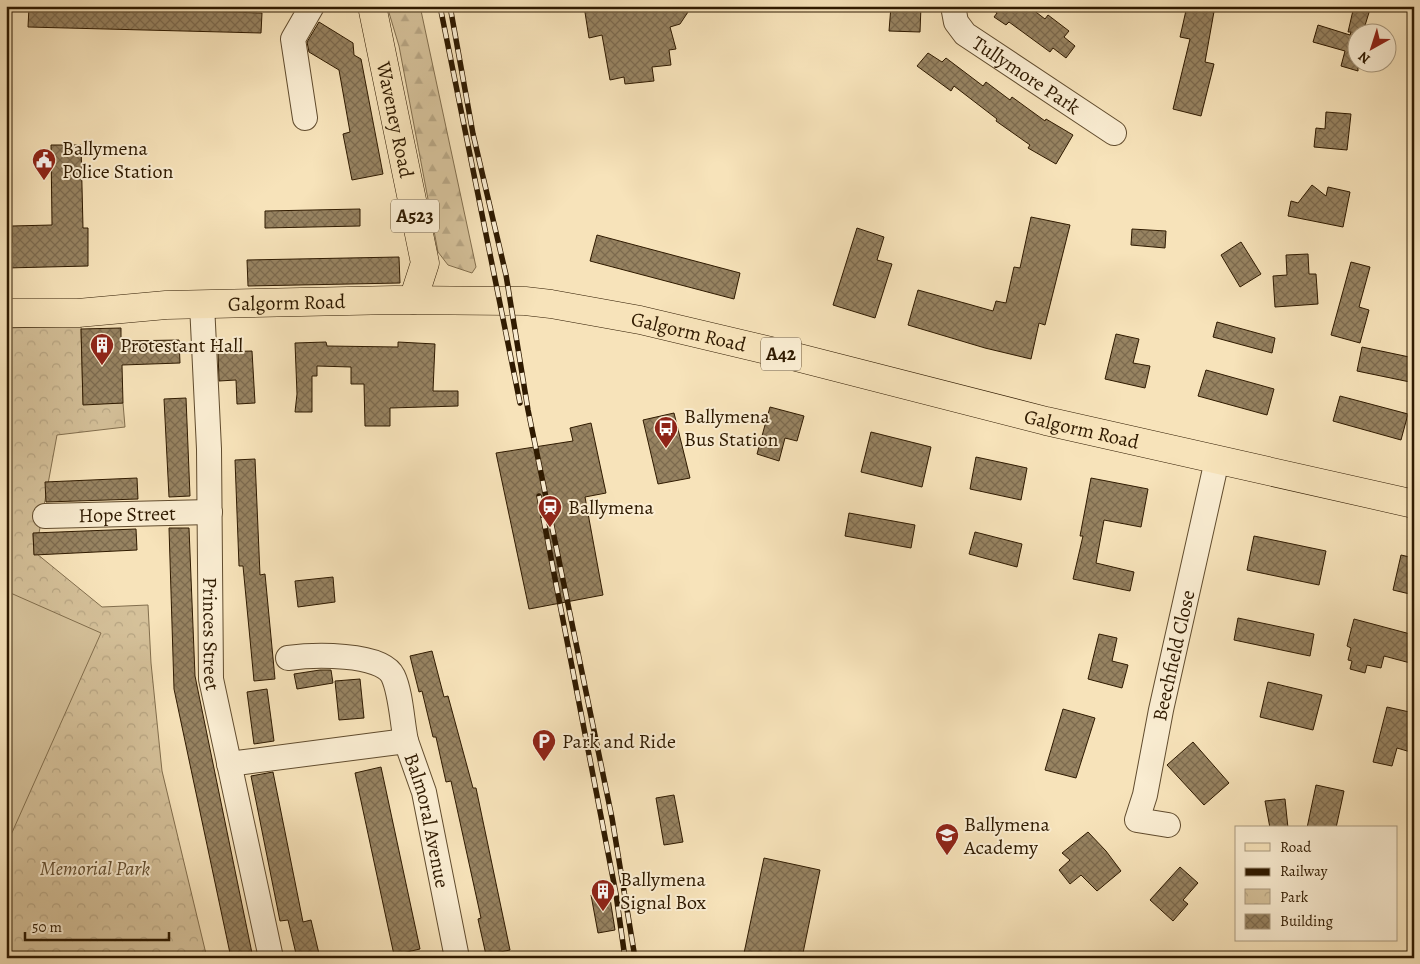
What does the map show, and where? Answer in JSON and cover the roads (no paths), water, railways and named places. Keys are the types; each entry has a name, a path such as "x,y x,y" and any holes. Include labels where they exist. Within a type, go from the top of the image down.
{"main road":[{"name":"Waveney Road","path":"372,6 425,263 454,300"},
{"name":"Waveney Road","path":"413,300 425,263"},
{"name":"Galgorm Road","path":"6,313 78,313 202,304 413,300 525,301 590,310 779,353 1046,421 1414,504"}],"street":[{"path":"305,118 292,39 312,6"},
{"name":"Tullymore Park","path":"953,6 956,22 964,34 1114,133"},
{"name":"Princes Street","path":"202,304 210,512 211,679 271,958"},
{"name":"Beechfield Close","path":"1168,825 1137,820 1145,795 1161,710 1216,460"},
{"name":"Hope Street","path":"45,516 210,512"},
{"path":"288,658 308,656 365,660 382,664 394,678 406,741"},
{"name":"Balmoral Avenue","path":"229,764 406,741 424,792 457,958"}],"railway":[{"path":"440,6 520,403"},
{"path":"450,6 473,134 506,275 528,410 612,818 635,958"},
{"path":"539,496 616,894 625,958"}],"place":[{"name":"Ballymena Police Station","path":"44,181"},
{"name":"Protestant Hall","path":"102,366"},
{"name":"Ballymena Bus Station","path":"666,449"},
{"name":"Ballymena","path":"550,528"},
{"name":"Park and Ride","path":"544,762"},
{"name":"Ballymena Academy","path":"947,856"},
{"name":"Ballymena Signal Box","path":"603,912"}],"park label":[{"name":"Memorial Park","path":"95,868"}]}
